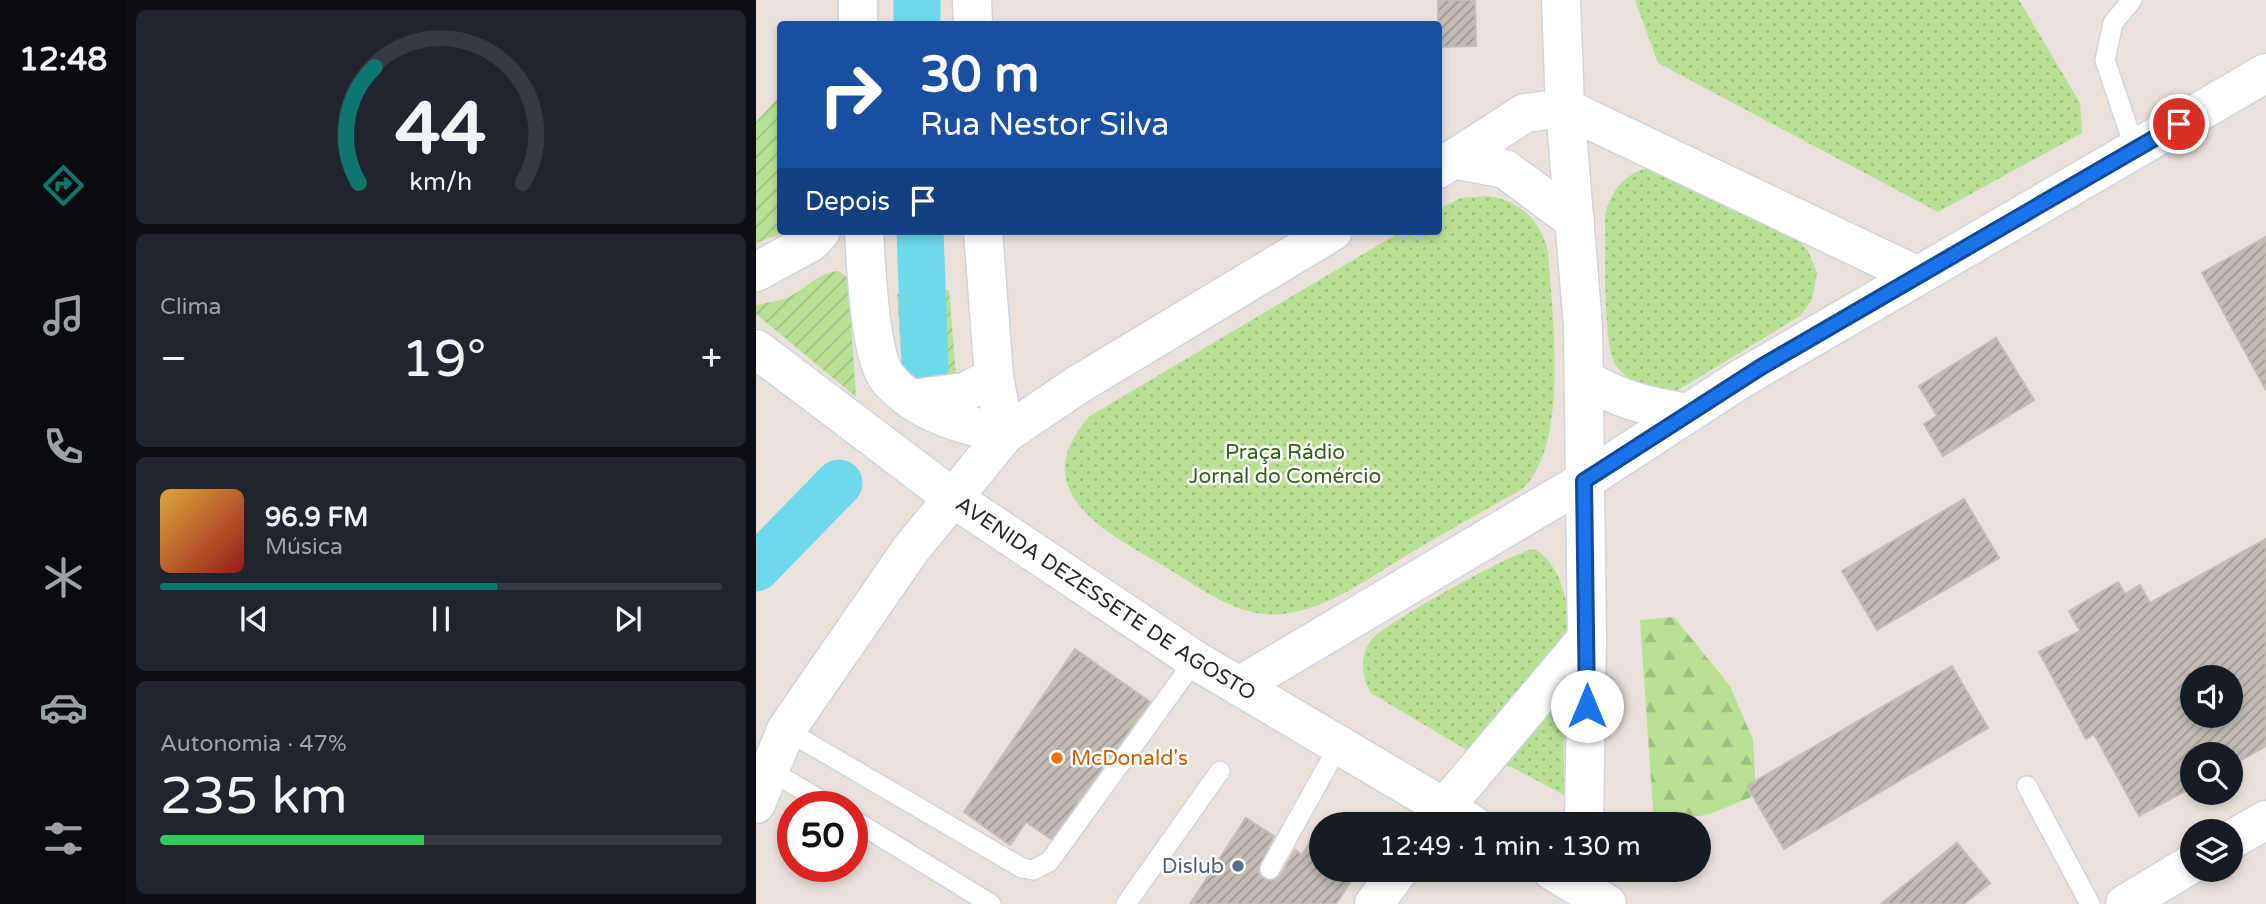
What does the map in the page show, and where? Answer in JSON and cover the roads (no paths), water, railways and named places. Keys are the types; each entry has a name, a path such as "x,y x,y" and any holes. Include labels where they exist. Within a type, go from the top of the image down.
{"main road":[{"path":"858,0 858,21"},
{"path":"972,0 973,21"},
{"path":"1561,0 1565,108 1585,379 1587,638 1584,812"},
{"path":"1240,686 1584,481 1689,413 1916,275 2266,72"},
{"path":"1446,164 1525,113 1565,108 1916,275"},
{"path":"1446,164 1505,169 1575,221"},
{"path":"756,272 811,242 817,235"},
{"path":"864,235 866,279 876,344 887,379 912,398 956,423 1005,434"},
{"path":"983,235 994,377 1005,434"},
{"path":"767,763 911,549 1005,434 1080,384 1327,235"},
{"name":"AVENIDA DEZESSETE DE AGOSTO","path":"756,349 953,498 1195,660 1339,745 1440,812"},
{"path":"912,398 965,392 994,377"},
{"path":"1585,379 1616,397 1643,407 1689,413"},
{"path":"1455,812 1587,638"},
{"path":"2243,833 2266,820"},
{"path":"2125,904 2180,871"},
{"path":"1374,904 1390,882"}],"lane":[{"path":"2132,0 2113,23 2105,60 2135,149"},
{"path":"767,763 1022,868 1033,870 1049,862 1195,660"},
{"path":"1270,869 1339,745"},
{"path":"767,763 808,791"},
{"path":"1126,904 1220,771"},
{"path":"2026,786 2090,904"},
{"path":"868,828 990,904"}],"waterway":[{"path":"917,0 917,21"},
{"path":"920,235 925,366"},
{"path":"756,568 839,483"}],"place":[{"name":"McDonald's","path":"1057,758"},
{"name":"Dislub","path":"1238,866"}],"park label":[{"name":"Praça Rádio Jornal do Comércio","path":"1285,464"}]}
